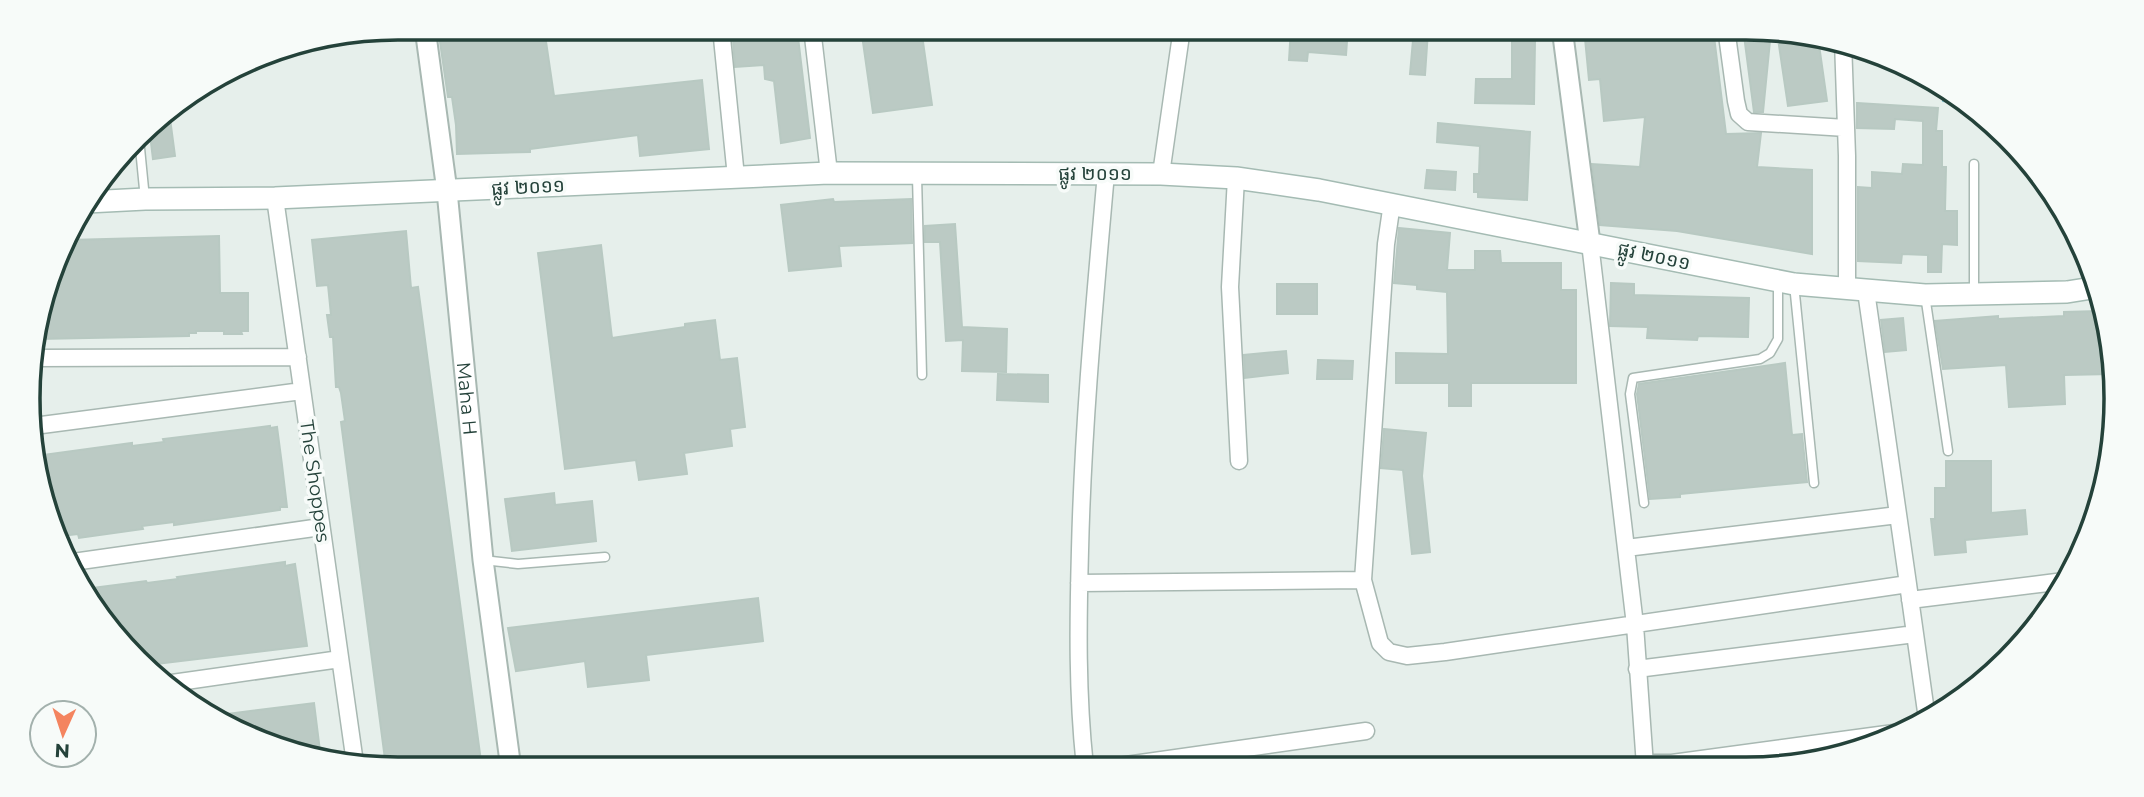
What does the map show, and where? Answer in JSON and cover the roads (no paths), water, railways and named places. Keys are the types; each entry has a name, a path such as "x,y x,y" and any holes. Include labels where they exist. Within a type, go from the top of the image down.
{"main road":[{"name":"ផ្លូវ ២០១១","path":"99,201 275,198 829,173 1161,174 1236,178 1392,203 1786,283 1925,295 2067,292 2087,289"}],"street":[{"name":"Maha H","path":"427,40 447,191 483,560 509,757"},
{"path":"721,40 736,177"},
{"path":"813,40 829,173"},
{"path":"1161,174 1180,40"},
{"path":"1564,40 1635,625 1644,757"},
{"path":"1728,40 1739,114 1748,122 1846,128"},
{"path":"1843,54 1856,289 1898,515 1928,707"},
{"path":"1084,757 1078,666 1083,443 1106,173"},
{"path":"1236,178 1230,287 1239,461"},
{"name":"The Shoppes","path":"275,198 354,754"},
{"path":"1392,203 1386,244 1363,580 1380,643 1389,652 1407,656 1909,592 2054,582"},
{"path":"42,358 298,357"},
{"path":"41,425 302,391"},
{"path":"1626,548 1898,515"},
{"path":"79,561 321,527"},
{"path":"1079,583 1363,580"},
{"path":"1637,669 1915,634"},
{"path":"179,682 340,659"},
{"path":"1183,757 1366,731"},
{"path":"1716,757 1863,737"}],"lane":[{"path":"140,150 145,199"},
{"path":"1974,164 1974,294"},
{"path":"917,173 922,375"},
{"path":"1786,283 1814,484"},
{"path":"1644,503 1630,394 1633,378 1760,359 1770,353 1778,338 1786,283"},
{"path":"1925,295 1948,451"},
{"path":"483,560 518,564 605,557"}]}
